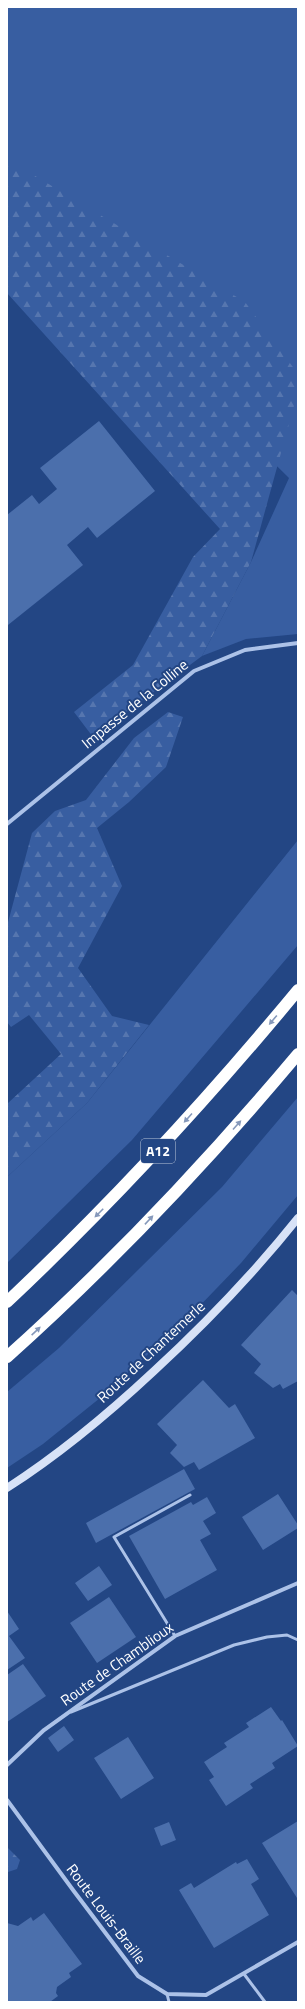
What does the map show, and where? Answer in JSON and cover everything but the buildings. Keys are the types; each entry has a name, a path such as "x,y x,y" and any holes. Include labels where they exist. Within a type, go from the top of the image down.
{"highway":[{"name":"A12","path":"7,1302 106,1206 155,1155 222,1080 298,990"},
{"name":"A12","path":"7,1357 136,1234 227,1135 298,1054"}],"street":[{"name":"Impasse de la Colline","path":"7,824 194,671 245,650 298,643"},
{"name":"Route de Chantemerle","path":"7,1488 52,1458 142,1383 220,1307 298,1218"},
{"name":"Route de Chamblioux","path":"7,1765 44,1730 175,1636 298,1583"},
{"name":"Route Louis-Braille","path":"7,1800 138,1976 167,1994"},
{"path":"167,1994 206,1995 298,1942"}],"lane":[{"path":"175,1636 114,1537 190,1495"},
{"path":"65,1715 234,1645 267,1637 287,1635 298,1640"},
{"path":"244,1974 265,2002"},
{"path":"167,1994 169,2002"}],"green space":[{"path":"7,7 298,7 298,634 246,639 202,656 251,562 289,478 96,288 7,206"},
{"path":"7,159 245,302 298,374 298,391 251,562 202,656 93,737 74,712 133,665 193,557 220,529 7,293"},
{"path":"168,712 183,717 166,767 129,802 97,828 122,886 78,968 112,1016 149,1025 87,1103 7,1177 7,1104 61,1054 29,1015 11,1027 7,1022 7,926 32,833 55,811 86,800 134,738"},
{"path":"298,840 298,945 132,1140 7,1263 7,1177 87,1103"},
{"path":"298,1097 298,1195 241,1263 189,1317 100,1398 43,1444 7,1468 7,1392 59,1348 222,1187"},
{"path":"7,1847 20,1860 17,1869 8,1872"}]}
